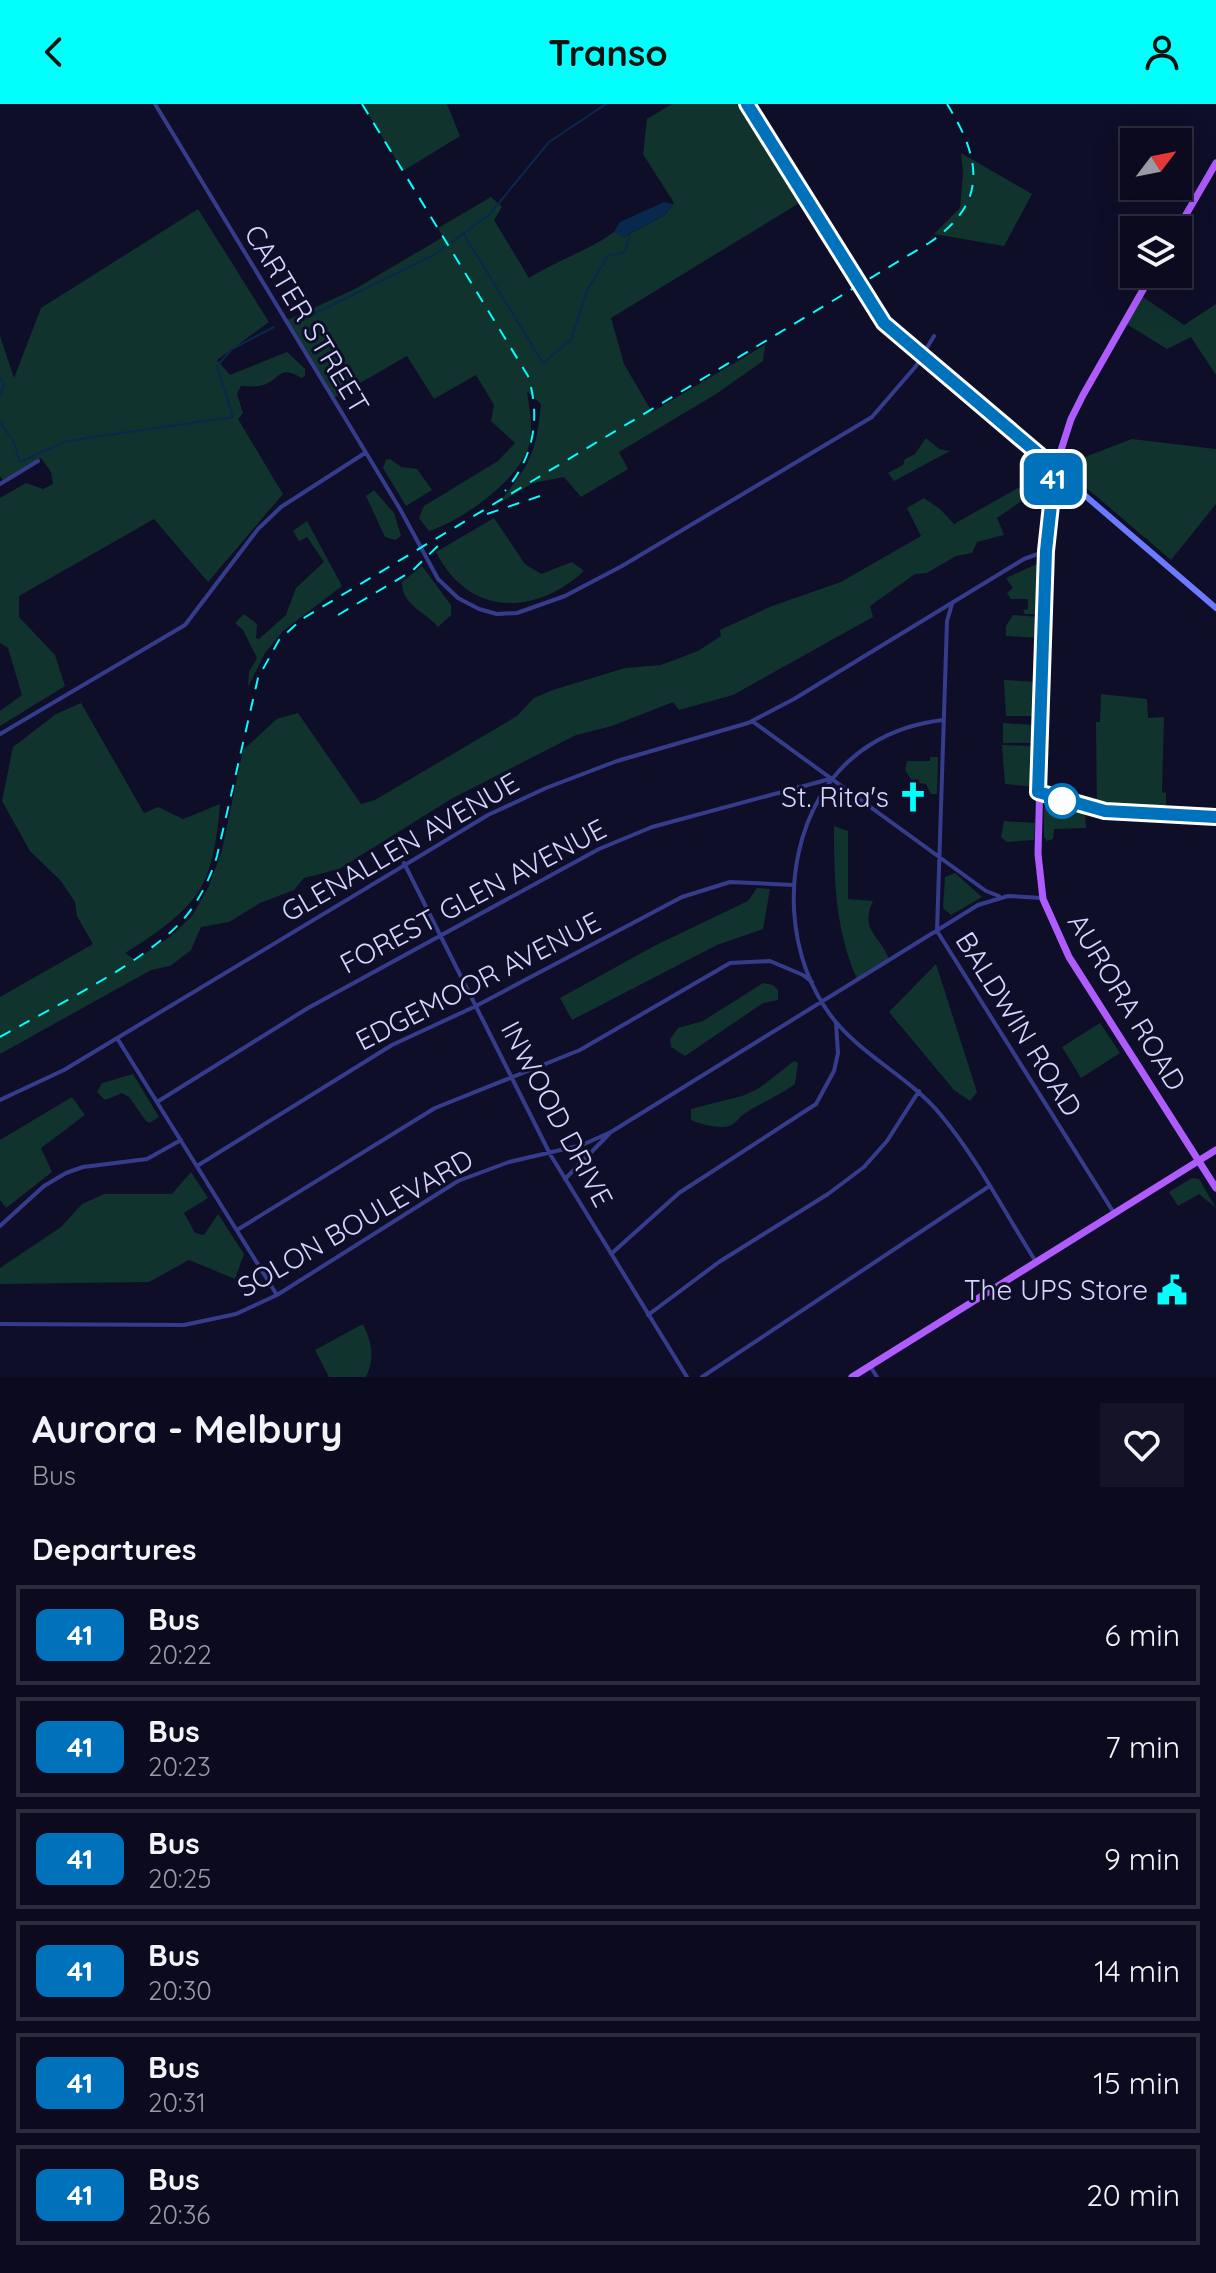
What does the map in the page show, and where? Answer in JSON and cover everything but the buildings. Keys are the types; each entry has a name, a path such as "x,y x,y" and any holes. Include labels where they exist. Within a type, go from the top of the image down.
{"main road":[{"path":"1185,216 1216,163"},
{"name":"AURORA ROAD","path":"1144,288 1083,395 1055,468 1046,551 1038,854 1043,898 1069,957 1216,1188"},
{"path":"852,1377 1216,1150"}],"street":[{"name":"CARTER STREET","path":"155,104 438,579 458,598 479,609 497,614 543,607 622,566 872,417 922,357 934,336"},
{"path":"747,104 884,323 1216,608"},
{"path":"0,734 185,625 258,529 281,507 365,453"},
{"path":"0,484 38,461"},
{"name":"GLENALLEN AVENUE","path":"0,1100 64,1070 478,821 546,788 617,761 751,721 794,699 1024,559 1046,551"},
{"name":"BALDWIN ROAD","path":"952,604 947,621 937,931 1114,1213"},
{"path":"943,720 920,723 886,734 864,747 830,779 805,832 794,885 798,938 814,983 835,1021 919,1091 954,1132 1036,1263"},
{"path":"751,721 986,891 1001,897"},
{"name":"FOREST GLEN AVENUE","path":"157,1102 308,1008 441,933 628,836 830,779"},
{"path":"1038,792 1105,811 1216,817"},
{"name":"INWOOD DRIVE","path":"404,863 550,1154 687,1377"},
{"name":"EDGEMOOR AVENUE","path":"197,1166 392,1045 476,1006 698,890 730,882 794,885"},
{"name":"SOLON BOULEVARD","path":"0,1324 184,1325 236,1314 277,1295 458,1181 493,1167 582,1145 611,1132 978,905 1001,897 1043,898"},
{"path":"237,1230 435,1108 580,1050 730,963 770,961 814,983"},
{"path":"611,1254 679,1193 816,1104 834,1071 838,1053 835,1021"},
{"path":"117,1038 277,1295"},
{"path":"648,1315 719,1262 828,1194 864,1167 887,1141 919,1091"},
{"path":"565,1180 611,1132"},
{"path":"0,1226 44,1186 66,1173 93,1165 147,1159 181,1140"},
{"path":"702,1377 988,1187"},
{"path":"870,1366 877,1377"}],"green space":[{"path":"362,104 447,104 460,136 403,171"},
{"path":"672,104 747,104 806,199 611,318 624,364 652,412 765,345 763,361 716,394 619,452 628,469 581,497 564,477 533,483 498,504 518,479 534,448 541,404 527,391 530,441 516,469 474,508 429,531 419,518 424,506 498,461 515,443 491,421 494,405 476,375 434,399 407,356 332,399 285,321 355,289 443,237 438,228 491,197 502,207 494,220 529,278 614,232 624,237 665,215 674,203 643,154 647,119"},
{"path":"961,153 1032,194 1004,246 934,234 960,208"},
{"path":"198,209 269,322 217,360 230,375 287,352 305,369 305,376 301,378 283,373 267,384 241,386 237,394 243,413 238,419 283,494 208,582 154,519 19,596 19,617 55,655 65,686 0,726 0,711 22,695 8,648 0,643 0,498 26,483 43,489 53,484 51,472 41,458 4,482 0,476 0,336 14,378 41,308"},
{"path":"1140,295 1184,325 1216,304 1216,375 1191,337 1167,349 1125,323"},
{"path":"926,438 939,449 950,451 894,481 888,473 915,454"},
{"path":"1132,439 1216,449 1216,504 1171,560 1076,479 1077,460"},
{"path":"390,459 401,467 417,469 432,490 406,506 383,468 386,460"},
{"path":"1036,478 1040,494 1029,496 997,518 1004,535 977,542 972,553 956,556 927,573 915,574 870,606 873,617 733,695 679,710 673,702 612,726 576,735 451,799 339,869 304,878 294,890 260,903 229,922 201,927 191,950 170,966 151,970 0,1054 0,997 93,944 77,916 75,902 61,881 30,851 2,801 13,747 56,714 81,703 144,813 158,807 183,819 220,804 214,851 200,889 172,921 125,953 135,960 171,936 192,916 209,886 222,850 243,750 277,719 298,713 361,804 375,800 517,716 534,698 625,668 661,665 698,651 721,636 720,630 772,606 841,582 921,536 907,508 924,498 954,524"},
{"path":"374,490 394,513 401,536 395,540 385,537 366,496"},
{"path":"494,518 525,564 541,574 572,562 584,571 565,586 524,602 503,603 484,598 466,588 449,573 436,552"},
{"path":"307,521 342,586 283,631 265,653 248,687 249,672 257,658 243,630 235,623 244,614 257,624 256,638 259,639 286,615 296,588 324,562 307,537 299,541 293,531"},
{"path":"1037,564 1040,568 1040,614 1025,614 1023,610 1028,609 1028,599 1011,599 1007,593 1013,588 1006,578"},
{"path":"422,566 451,605 451,615 438,627 410,602 403,590 402,582"},
{"path":"1013,615 1040,617 1040,638 1006,636 1006,626"},
{"path":"1004,680 1039,682 1038,716 1006,716"},
{"path":"1101,694 1147,699 1148,718 1164,717 1162,792 1166,793 1166,811 1097,810 1096,722 1100,722"},
{"path":"1003,723 1037,725 1037,739 1032,743 1003,743"},
{"path":"1002,745 1036,746 1036,787 1005,784"},
{"path":"930,757 938,757 937,794 931,794 926,784 913,782 905,770 907,761 930,761"},
{"path":"1054,802 1085,811 1086,828 1054,829 1053,839 1047,841 1044,837 1044,808"},
{"path":"1004,821 1035,823 1034,840 1007,842 1001,837"},
{"path":"834,826 848,831 848,899 873,901 868,919 872,932 889,959 857,979 840,923 835,885"},
{"path":"955,873 982,897 951,915 943,908 945,877"},
{"path":"757,888 770,889 763,929 717,945 572,1020 560,998 656,945 748,901"},
{"path":"936,964 977,1092 970,1101 954,1090 889,1012"},
{"path":"763,983 773,985 778,990 778,1000 763,1003 685,1056 671,1047 670,1039 678,1028 703,1021"},
{"path":"1100,1023 1120,1053 1081,1078 1062,1047"},
{"path":"794,1061 798,1063 795,1084 731,1125 715,1126 691,1120 691,1109 758,1089"},
{"path":"133,1074 159,1117 149,1123 129,1097 122,1093 105,1100 97,1092 102,1083"},
{"path":"72,1097 85,1115 41,1148 52,1172 6,1208 0,1200 0,1140"},
{"path":"191,1172 208,1198 184,1213 195,1233 204,1235 218,1214 244,1254 235,1279 189,1260 149,1282 0,1284 0,1268 61,1227 82,1204 104,1194 172,1194"},
{"path":"1192,1178 1199,1179 1216,1208 1199,1194 1178,1206 1169,1192"},
{"path":"363,1324 371,1350 366,1377 329,1377 315,1350"}],"water":[{"path":"664,202 673,204 665,215 623,237 614,232 620,222"}],"waterway":[{"path":"297,322 434,255 489,215 549,142 606,104"},
{"path":"463,233 543,363 571,340 587,290 608,256 625,252 630,234"},
{"path":"0,422 14,442 20,462 66,441 233,417 217,366 232,349 274,327"},
{"path":"0,377 4,383 0,397"}],"railway":[{"path":"362,104 528,376 534,407 532,436 523,465 505,491"},
{"path":"0,1037 121,969 165,937 193,906 217,856 258,678 279,640 302,619 929,243 948,228 962,212 973,180 967,144 947,104"},
{"path":"487,514 540,496"},
{"path":"338,615 412,571 442,542"}],"bus line":[{"name":"41","path":"747,104 884,323 1055,468 1046,551 1038,792 1090,809 1216,817"}],"place":[{"name":"St. Rita's","path":"913,797"},
{"name":"The UPS Store","path":"1172,1290"}]}
